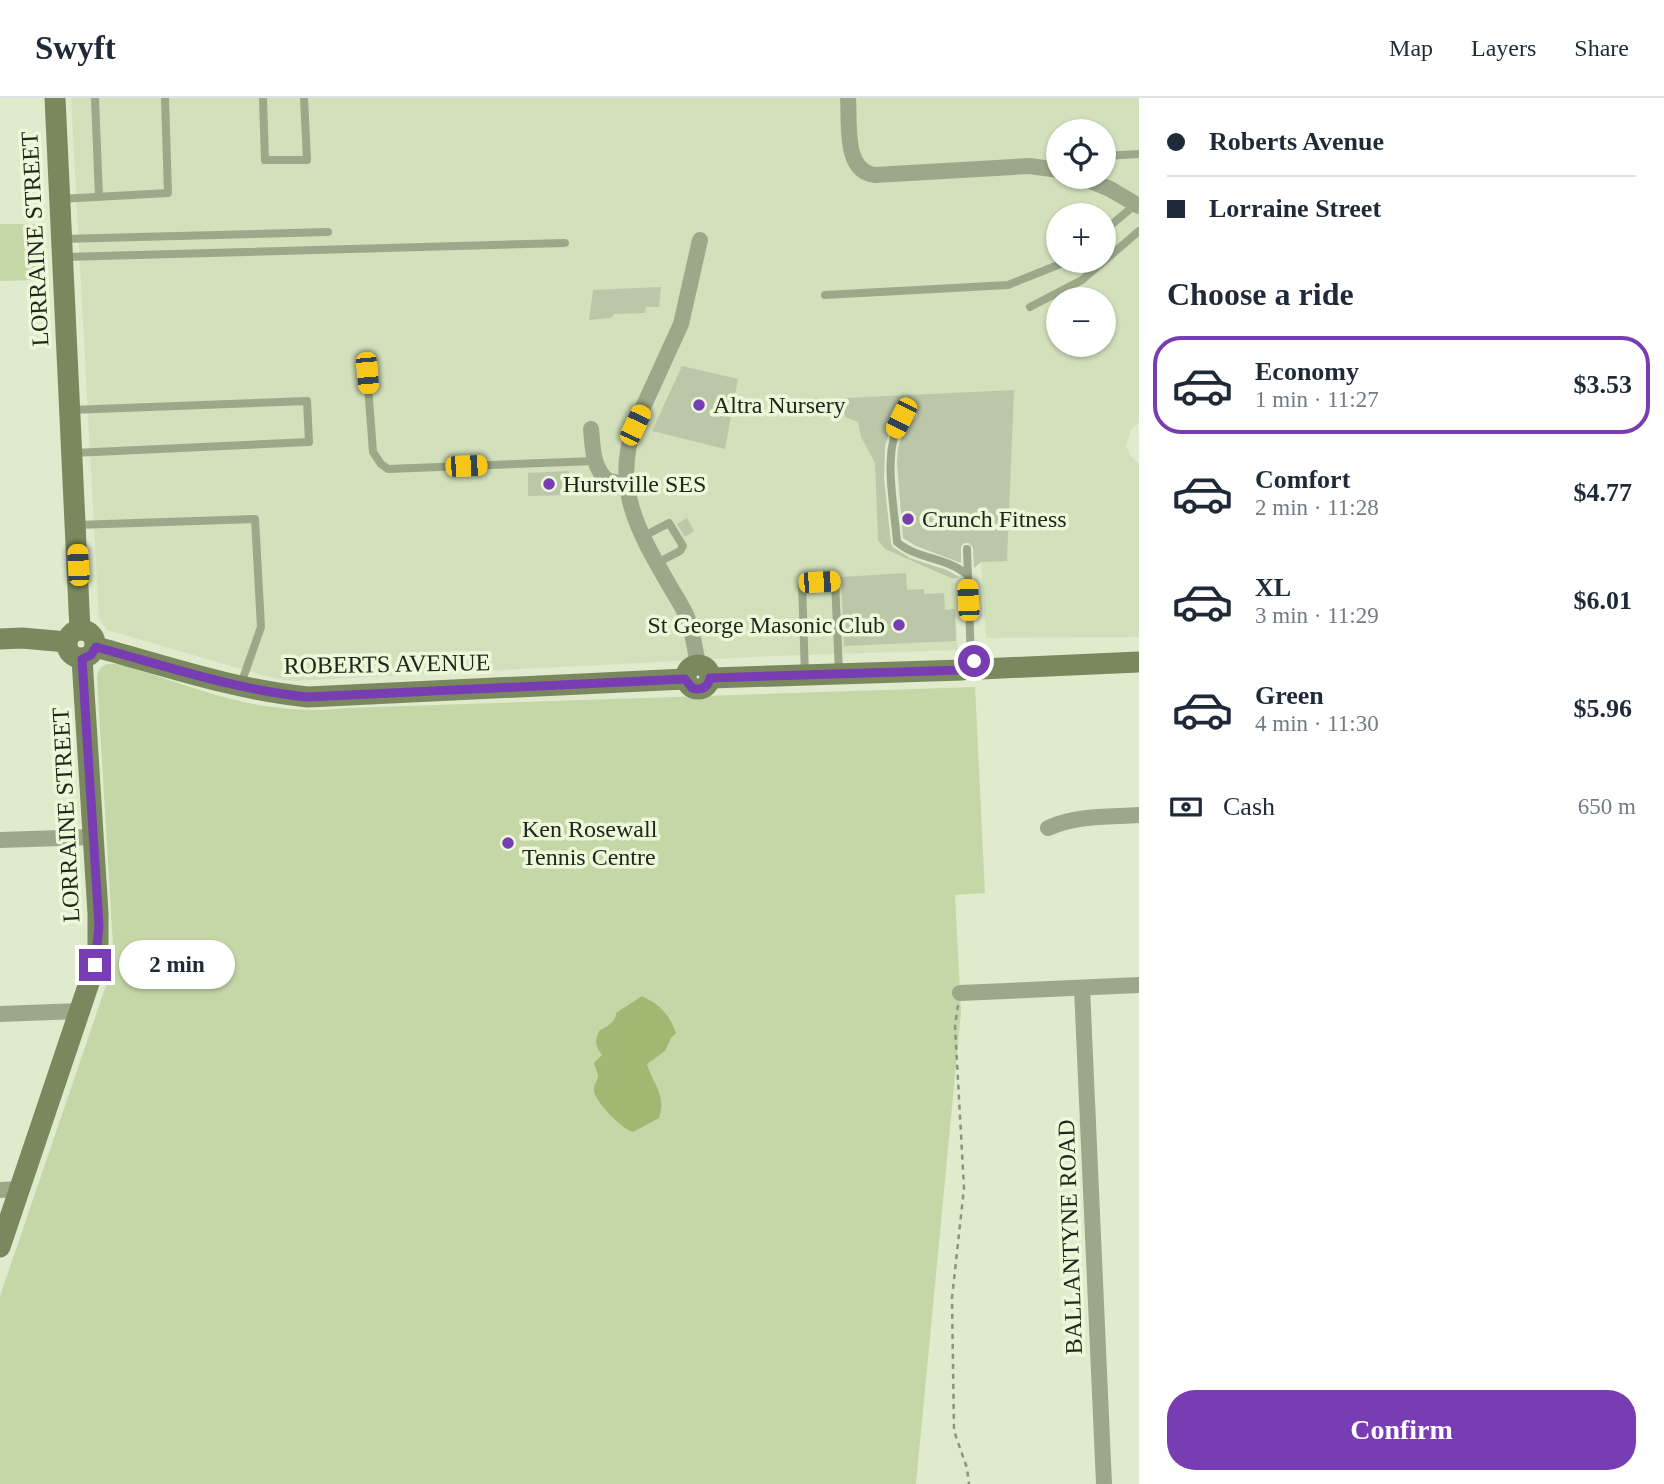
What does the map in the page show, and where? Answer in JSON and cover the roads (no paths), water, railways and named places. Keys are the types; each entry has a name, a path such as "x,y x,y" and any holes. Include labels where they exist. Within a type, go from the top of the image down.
{"street":[{"name":"LORRAINE STREET","path":"55,98 76,525 74,636"},
{"path":"848,98 852,155 856,166 863,173 875,175 1046,167"},
{"path":"1112,189 1137,205"},
{"path":"698,674 687,617 634,518 625,467 630,438 681,324 700,240"},
{"path":"591,429 595,461 604,478 613,483 626,484"},
{"path":"0,639 74,636 71,654 89,653"},
{"name":"LORRAINE STREET","path":"0,1247 10,1189 79,1011 98,950 92,837 89,653"},
{"name":"ROBERTS AVENUE","path":"89,653 272,693 308,697 698,674 805,675 971,666 1139,662"},
{"path":"1048,828 1062,821 1083,818 1139,815"},
{"path":"0,840 92,837"},
{"path":"960,993 1139,985"},
{"name":"BALLANTYNE ROAD","path":"1082,988 1104,1484"},
{"path":"0,1014 79,1011"}],"lane":[{"path":"96,98 99,197"},
{"path":"59,200 168,193 165,98"},
{"path":"263,98 265,160 307,160 304,98"},
{"path":"1116,155 1139,154"},
{"path":"1116,222 1137,205"},
{"path":"1030,307 1082,280 1139,231"},
{"path":"62,248 328,232"},
{"path":"62,248 565,243"},
{"path":"825,295 1008,285 1046,270"},
{"path":"367,373 373,452 381,464 388,468 595,461"},
{"path":"70,410 307,401 309,442 72,453"},
{"path":"911,415 901,418 892,434 897,542 904,548 955,565 966,574"},
{"path":"76,525 255,519 261,627 240,686"},
{"path":"642,537 669,523 682,540 680,551 657,563"},
{"path":"967,549 971,666"},
{"path":"805,675 802,583 835,581 839,674"}],"place":[{"name":"Altra Nursery","path":"699,405"},
{"name":"Hurstville SES","path":"549,484"},
{"name":"Crunch Fitness","path":"908,519"},
{"name":"St George Masonic Club","path":"899,625"},
{"name":"Ken Rosewall Tennis Centre","path":"508,843"}]}
